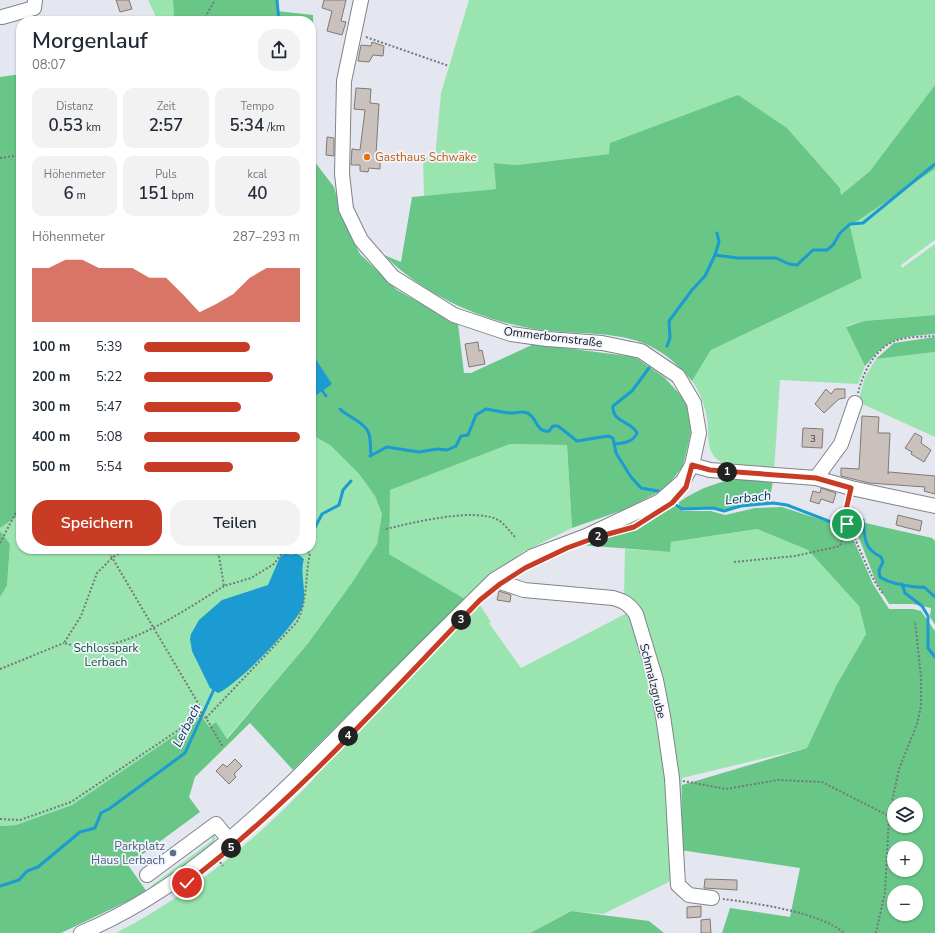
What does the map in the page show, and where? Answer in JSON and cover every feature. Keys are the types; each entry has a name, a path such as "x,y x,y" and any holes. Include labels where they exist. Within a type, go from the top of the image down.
{"street":[{"path":"2,17 34,8 35,0"},
{"name":"Ommerbornstraße","path":"81,933 107,922 150,896 202,862 229,840 285,790 494,580 533,556 586,536 660,501 683,481 692,465 699,433 694,403 678,376 641,350 602,343 546,339 511,334 461,317 430,301 393,277 361,240 346,209 342,174 344,81 361,0"},
{"path":"816,478 841,444 855,403"},
{"path":"692,465 710,470 816,478 851,488 935,506"},
{"name":"Schmalzgrube","path":"494,580 524,590 613,598 625,602 632,608 636,614 656,680 664,716 672,778 678,885 689,894 712,898"},
{"path":"147,875 216,824 229,840"}],"path":[{"path":"206,16 215,0"},
{"path":"353,33 449,66"},
{"path":"0,158 16,156"},
{"path":"855,403 863,374 882,350 896,340 935,336"},
{"path":"734,562 795,556 840,546 847,524 846,510 851,488"},
{"path":"0,543 16,513"},
{"path":"386,529 452,516 481,515 498,520 515,537"},
{"path":"847,524 858,540 875,584 884,595"},
{"path":"0,819 20,820 71,802 200,715 201,710 198,703 152,628 110,554"},
{"path":"0,669 64,643 82,616 97,574 118,554"},
{"path":"218,554 224,586"},
{"path":"64,643 86,648 121,642 152,628 224,586 252,578 274,564 281,554"},
{"path":"206,718 297,622 304,609 306,573 310,554"},
{"path":"893,797 899,769 917,724 921,706 921,678 915,620"},
{"path":"200,715 206,718 224,747"},
{"path":"672,778 726,789 778,780 822,782 887,815"},
{"path":"876,933 885,892 888,833"},
{"path":"712,898 763,904 812,918 839,929 844,933"}],"green space":[{"path":"148,0 173,0 174,16 156,16"},
{"path":"173,0 277,0 277,11 313,16 174,16"},
{"path":"469,0 935,0 935,85 870,171 841,195 840,188 787,128 609,154 517,165 495,163 496,189 424,196 423,157 435,158 441,93"},
{"path":"16,75 16,517 0,528 0,77"},
{"path":"935,85 935,169 850,226 862,278 711,350 692,381 674,362 655,349 636,341 617,336 529,328 509,324 470,311 433,293 399,269 384,255 401,262 412,197 496,189 494,163 517,165 609,154 610,143 738,95 787,128 840,188 841,195 870,171"},
{"path":"316,164 334,187 344,222 360,254 397,290 458,324 464,373 471,373 534,344 635,357 664,377 686,401 691,432 683,466 666,488 626,509 572,528 567,445 510,444 390,490 389,554 465,599 293,770 250,723 195,777 189,797 200,812 128,865 147,892 61,933 0,933 0,826 16,825 72,805 202,717 209,727 216,722 227,739 309,642 351,584 377,544 382,514 375,496 359,474 331,446 316,437"},
{"path":"935,169 935,240 901,265 902,268 935,244 935,315 864,321 846,326 865,366 858,384 780,380 774,472 725,464 718,460 711,451 709,445 705,409 700,394 692,381 711,350 862,278 850,226"},
{"path":"935,315 935,334 912,336 896,340 881,349 865,366 846,327 864,321"},
{"path":"935,337 935,352 876,359 894,343"},
{"path":"935,352 935,437 858,402 865,377 876,359"},
{"name":"Schlosspark Lerbach","path":"316,437 331,446 359,474 375,496 382,514 377,544 351,584 309,642 226,739 216,722 209,727 202,717 72,805 16,825 0,826 0,597 7,586 10,544 0,531 0,528 16,517 16,554 316,554"},
{"path":"510,444 567,445 572,528 523,552 465,599 389,554 389,490"},
{"path":"744,479 773,481 769,503 742,506 726,511 710,508 684,510 677,506 679,505 679,502 702,489 718,483"},
{"path":"668,505 674,506 683,511 711,511 725,515 755,508 782,507 843,527 847,525 873,584 889,609 913,609 921,611 935,631 935,933 722,933 730,908 790,917 800,868 680,850 682,785 807,748 836,686 866,634 859,606 808,550 757,529 671,542 670,552 581,545 642,525"},
{"path":"852,520 932,538 935,541 935,625 930,617 931,608 913,604 889,604 876,582"},
{"path":"757,529 808,550 859,606 866,634 836,686 807,748 682,778 680,850 667,719 624,596 625,549 670,552 671,542"},
{"path":"0,531 10,544 7,586 0,597"},
{"path":"479,604 491,622 489,623 521,668 629,612 661,719 675,879 603,914 570,911 530,933 116,933 141,920 189,889 257,835 304,789 345,743"},
{"path":"209,834 213,834 215,837 214,845 151,890 151,886 213,840"},
{"path":"571,911 649,921 664,933 530,933"}],"water":[{"path":"316,360 332,384 316,395"},
{"path":"284,554 299,555 304,559 302,571 304,602 302,608 297,617 264,655 238,679 218,693 210,688 192,651 190,639 191,634 199,620 222,600 268,585 280,557"}],"building":[{"path":"116,0 129,0 132,9 120,12"},
{"path":"324,0 346,0 341,21 346,22 342,35 327,31 332,11 322,8"},
{"path":"372,42 384,46 383,56 373,55 369,62 358,61 361,45 371,46"},
{"path":"356,88 371,89 370,103 379,104 376,154 379,154 378,159 380,160 380,169 369,168 368,172 360,171 360,165 351,165 352,149 360,150 365,110 354,109"},
{"path":"327,137 334,138 334,156 326,155"},
{"path":"478,342 479,351 482,350 485,364 469,367 465,344"},
{"path":"826,389 831,394 835,389 845,389 845,398 839,399 824,413 815,404"},
{"path":"862,416 879,417 878,433 890,433 888,474 889,472 935,476 935,494 924,491 925,487 869,483 841,476 841,468 859,469"},
{"path":"803,428 823,429 822,448 802,447"},
{"path":"915,433 922,437 921,443 931,450 924,462 911,454 912,452 905,448"},
{"path":"821,488 836,493 833,503 821,499 819,504 810,501 813,491 820,493"},
{"path":"898,515 922,521 920,531 896,525"},
{"path":"499,591 511,595 510,602 497,600"},
{"path":"235,759 242,766 234,774 236,777 229,784 216,771 223,764 227,767"},
{"path":"705,879 737,880 737,890 704,888"},
{"path":"701,906 701,917 687,918 687,907"},
{"path":"710,919 711,933 701,933 701,920"}],"waterway":[{"path":"277,0 279,16"},
{"path":"667,346 670,338 669,321 692,290 705,276 715,255 738,258 776,258 789,264 797,265 813,250 827,250 833,245 840,233 850,224 863,223 935,164"},
{"path":"715,255 719,242 717,233"},
{"path":"615,444 631,440 637,433 631,426 616,416 613,406 632,391 649,368"},
{"path":"321,389 326,396"},
{"path":"340,409 361,423 367,430 370,437 371,454"},
{"name":"Lerbach","path":"370,456 387,447 419,452 437,449 447,450 456,446 461,436 468,435 476,415 486,409 508,413 525,412 532,416 542,430 549,431 553,426 558,426 577,441 608,436 613,438 616,453 631,477 641,488 658,491"},
{"name":"Lerbach","path":"316,525 322,514 339,505 343,490 351,481"},
{"name":"Lerbach","path":"676,505 682,509 713,508 724,511 741,506 773,503 787,505 831,522 844,522"},
{"name":"Lerbach","path":"856,520 863,520 866,542 871,550 881,557 883,562 879,570 880,577 901,585 924,587 935,597"},
{"path":"902,584 905,593 922,606 928,616 928,648 935,657"},
{"name":"Lerbach","path":"0,886 19,880 27,871 38,867 80,832 95,828 101,813 109,809 185,753 215,687"}],"place":[{"name":"Gasthaus Schwäke","path":"367,157"},
{"name":"Parkplatz Haus Lerbach","path":"173,853"}],"route":[{"path":"187,883 218,859 298,788 480,600 500,584 525,568 567,548 597,537 634,527 672,503 686,487 692,465 710,470 747,474 816,478 851,488 846,510 847,524"}]}
